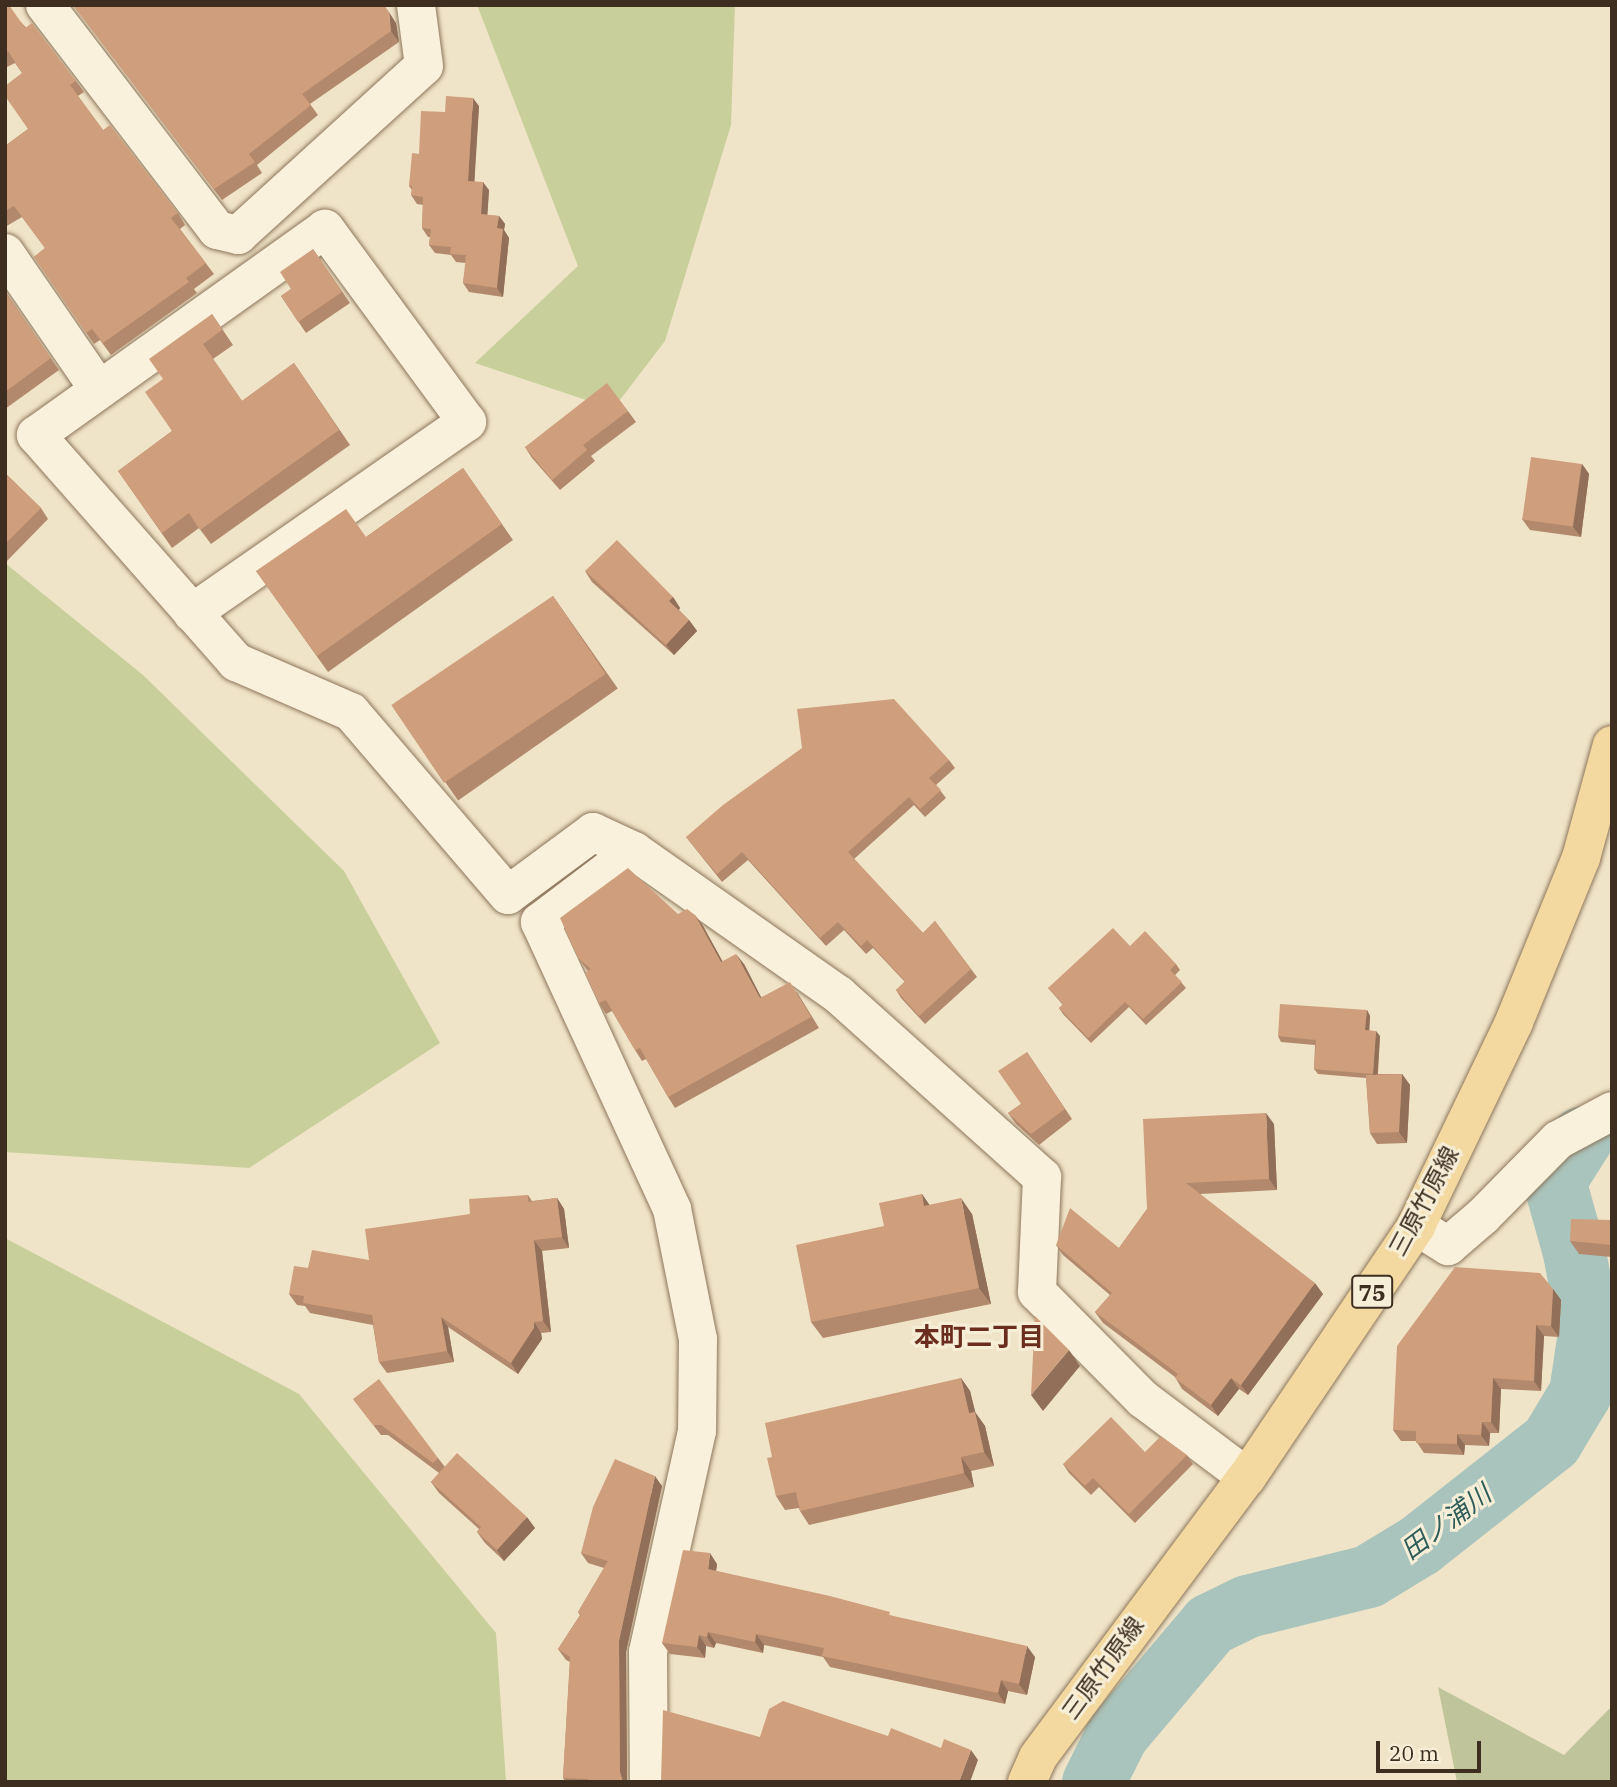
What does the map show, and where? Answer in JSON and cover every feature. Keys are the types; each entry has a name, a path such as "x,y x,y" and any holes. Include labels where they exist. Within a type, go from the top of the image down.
{"main road":[{"name":"三原竹原線","path":"1027,1782 1038,1757 1247,1477 1416,1226 1514,1022 1576,871 1612,745"}],"street":[{"path":"45,5 217,230 238,234 424,66 416,5"},
{"path":"192,613 467,422 325,229 36,435 192,613 236,663 351,712 508,895 593,832 634,851 839,995 1042,1177 1037,1292 1143,1399 1247,1477"},
{"path":"5,253 99,390"},
{"path":"634,851 540,922 672,1209 698,1339 697,1431 648,1652 649,1782"},
{"path":"1416,1226 1448,1246 1483,1216 1558,1140 1612,1111"}],"green space":[{"path":"477,5 735,5 731,125 665,341 613,409 475,363 578,266"},
{"path":"5,563 143,675 344,871 440,1043 249,1168 5,1152"},
{"path":"5,1238 299,1394 496,1633 506,1782 5,1782"},
{"path":"1438,1687 1564,1755 1612,1706 1612,1782 1457,1782"}],"building":[{"path":"5,5 9,5 25,28 32,23 76,81 70,85 103,130 110,125 178,213 171,218 206,263 186,278 189,282 103,343 92,329 86,333 34,257 45,248 14,206 5,211 5,146 28,129 5,96 5,86 22,73 8,51 5,53"},
{"path":"73,5 384,5 389,12 391,31 302,94 311,105 249,154 255,162 214,189"},
{"path":"446,96 473,98 468,181 483,182 481,214 499,216 497,228 503,229 497,288 463,283 466,255 450,254 451,247 429,245 431,229 422,228 423,197 411,195 412,186 409,186 412,153 419,154 421,111 445,112"},
{"path":"313,249 342,292 298,322 281,296 291,289 280,272"},
{"path":"5,292 51,358 5,392"},
{"path":"212,314 222,330 203,344 242,401 294,363 339,430 200,530 189,513 162,533 118,471 172,431 145,392 163,379 149,359"},
{"path":"607,383 628,411 583,445 587,450 552,480 525,447"},
{"path":"1531,457 1582,464 1573,526 1522,519"},
{"path":"463,468 502,524 317,656 256,571 346,509 366,537"},
{"path":"5,473 41,508 5,544"},
{"path":"617,540 673,597 669,601 689,620 666,645 585,571"},
{"path":"553,596 606,674 444,783 391,705"},
{"path":"894,699 949,760 929,778 941,790 920,809 909,797 848,852 923,933 935,921 971,969 919,1016 896,990 905,981 867,940 861,946 838,922 820,938 742,852 717,874 686,837 723,805 802,748 797,709"},
{"path":"628,868 678,914 687,909 695,915 721,962 736,954 760,998 790,982 811,1017 668,1097 640,1048 635,1050 606,1000 599,1003 585,973 591,969 578,958 560,918"},
{"path":"1113,928 1130,946 1145,931 1176,964 1170,970 1182,982 1143,1019 1125,1002 1088,1038 1059,1008 1063,1004 1048,988"},
{"path":"1280,1004 1367,1010 1365,1030 1376,1031 1373,1074 1314,1069 1316,1040 1278,1036"},
{"path":"1027,1052 1065,1109 1031,1134 1008,1113 1021,1104 998,1071"},
{"path":"1402,1074 1399,1132 1370,1133 1366,1075"},
{"path":"1266,1113 1269,1179 1186,1183 1315,1283 1241,1385 1231,1378 1211,1405 1175,1378 1178,1374 1095,1312 1112,1293 1056,1245 1070,1208 1119,1248 1147,1209 1143,1119"},
{"path":"922,1194 924,1206 961,1198 979,1288 811,1322 796,1245 884,1226 879,1203"},
{"path":"528,1195 528,1202 557,1198 562,1237 534,1240 543,1321 534,1322 534,1328 511,1363 441,1317 447,1351 379,1362 372,1315 303,1303 304,1296 289,1294 294,1266 308,1268 312,1250 369,1260 365,1229 470,1214 469,1199"},
{"path":"1571,1219 1612,1220 1612,1245 1570,1241"},
{"path":"1455,1267 1540,1273 1553,1289 1551,1326 1536,1325 1534,1381 1493,1378 1491,1422 1482,1422 1481,1435 1457,1434 1457,1444 1416,1443 1416,1431 1393,1430 1397,1346"},
{"path":"1035,1316 1069,1350 1031,1395"},
{"path":"961,1378 969,1413 975,1412 984,1452 961,1457 964,1473 800,1511 796,1492 776,1496 767,1458 772,1457 765,1423"},
{"path":"379,1379 438,1458 433,1463 381,1425 373,1425 353,1399"},
{"path":"1111,1417 1145,1452 1161,1436 1187,1455 1129,1514 1093,1478 1085,1486 1063,1464"},
{"path":"457,1453 527,1517 497,1550 477,1532 481,1527 431,1482"},
{"path":"615,1459 655,1476 619,1641 620,1772 623,1782 588,1782 588,1779 563,1778 570,1657 558,1649 581,1614 578,1612 608,1561 581,1553 593,1507"},
{"path":"683,1550 710,1553 708,1569 830,1596 890,1612 889,1615 1027,1646 1019,1684 1001,1680 998,1693 822,1656 824,1648 756,1634 755,1642 708,1632 707,1637 699,1635 697,1647 662,1643"},
{"path":"783,1701 888,1736 891,1728 941,1748 944,1739 971,1750 959,1782 661,1782 663,1710 760,1737 769,1709"}],"waterway":[{"name":"田ノ浦川","path":"1093,1782 1117,1734 1210,1624 1247,1606 1368,1576 1419,1545 1551,1441 1580,1393 1589,1333 1574,1252 1554,1181 1582,1137"}],"district":[{"name":"本町二丁目","path":"979,1337"}]}
